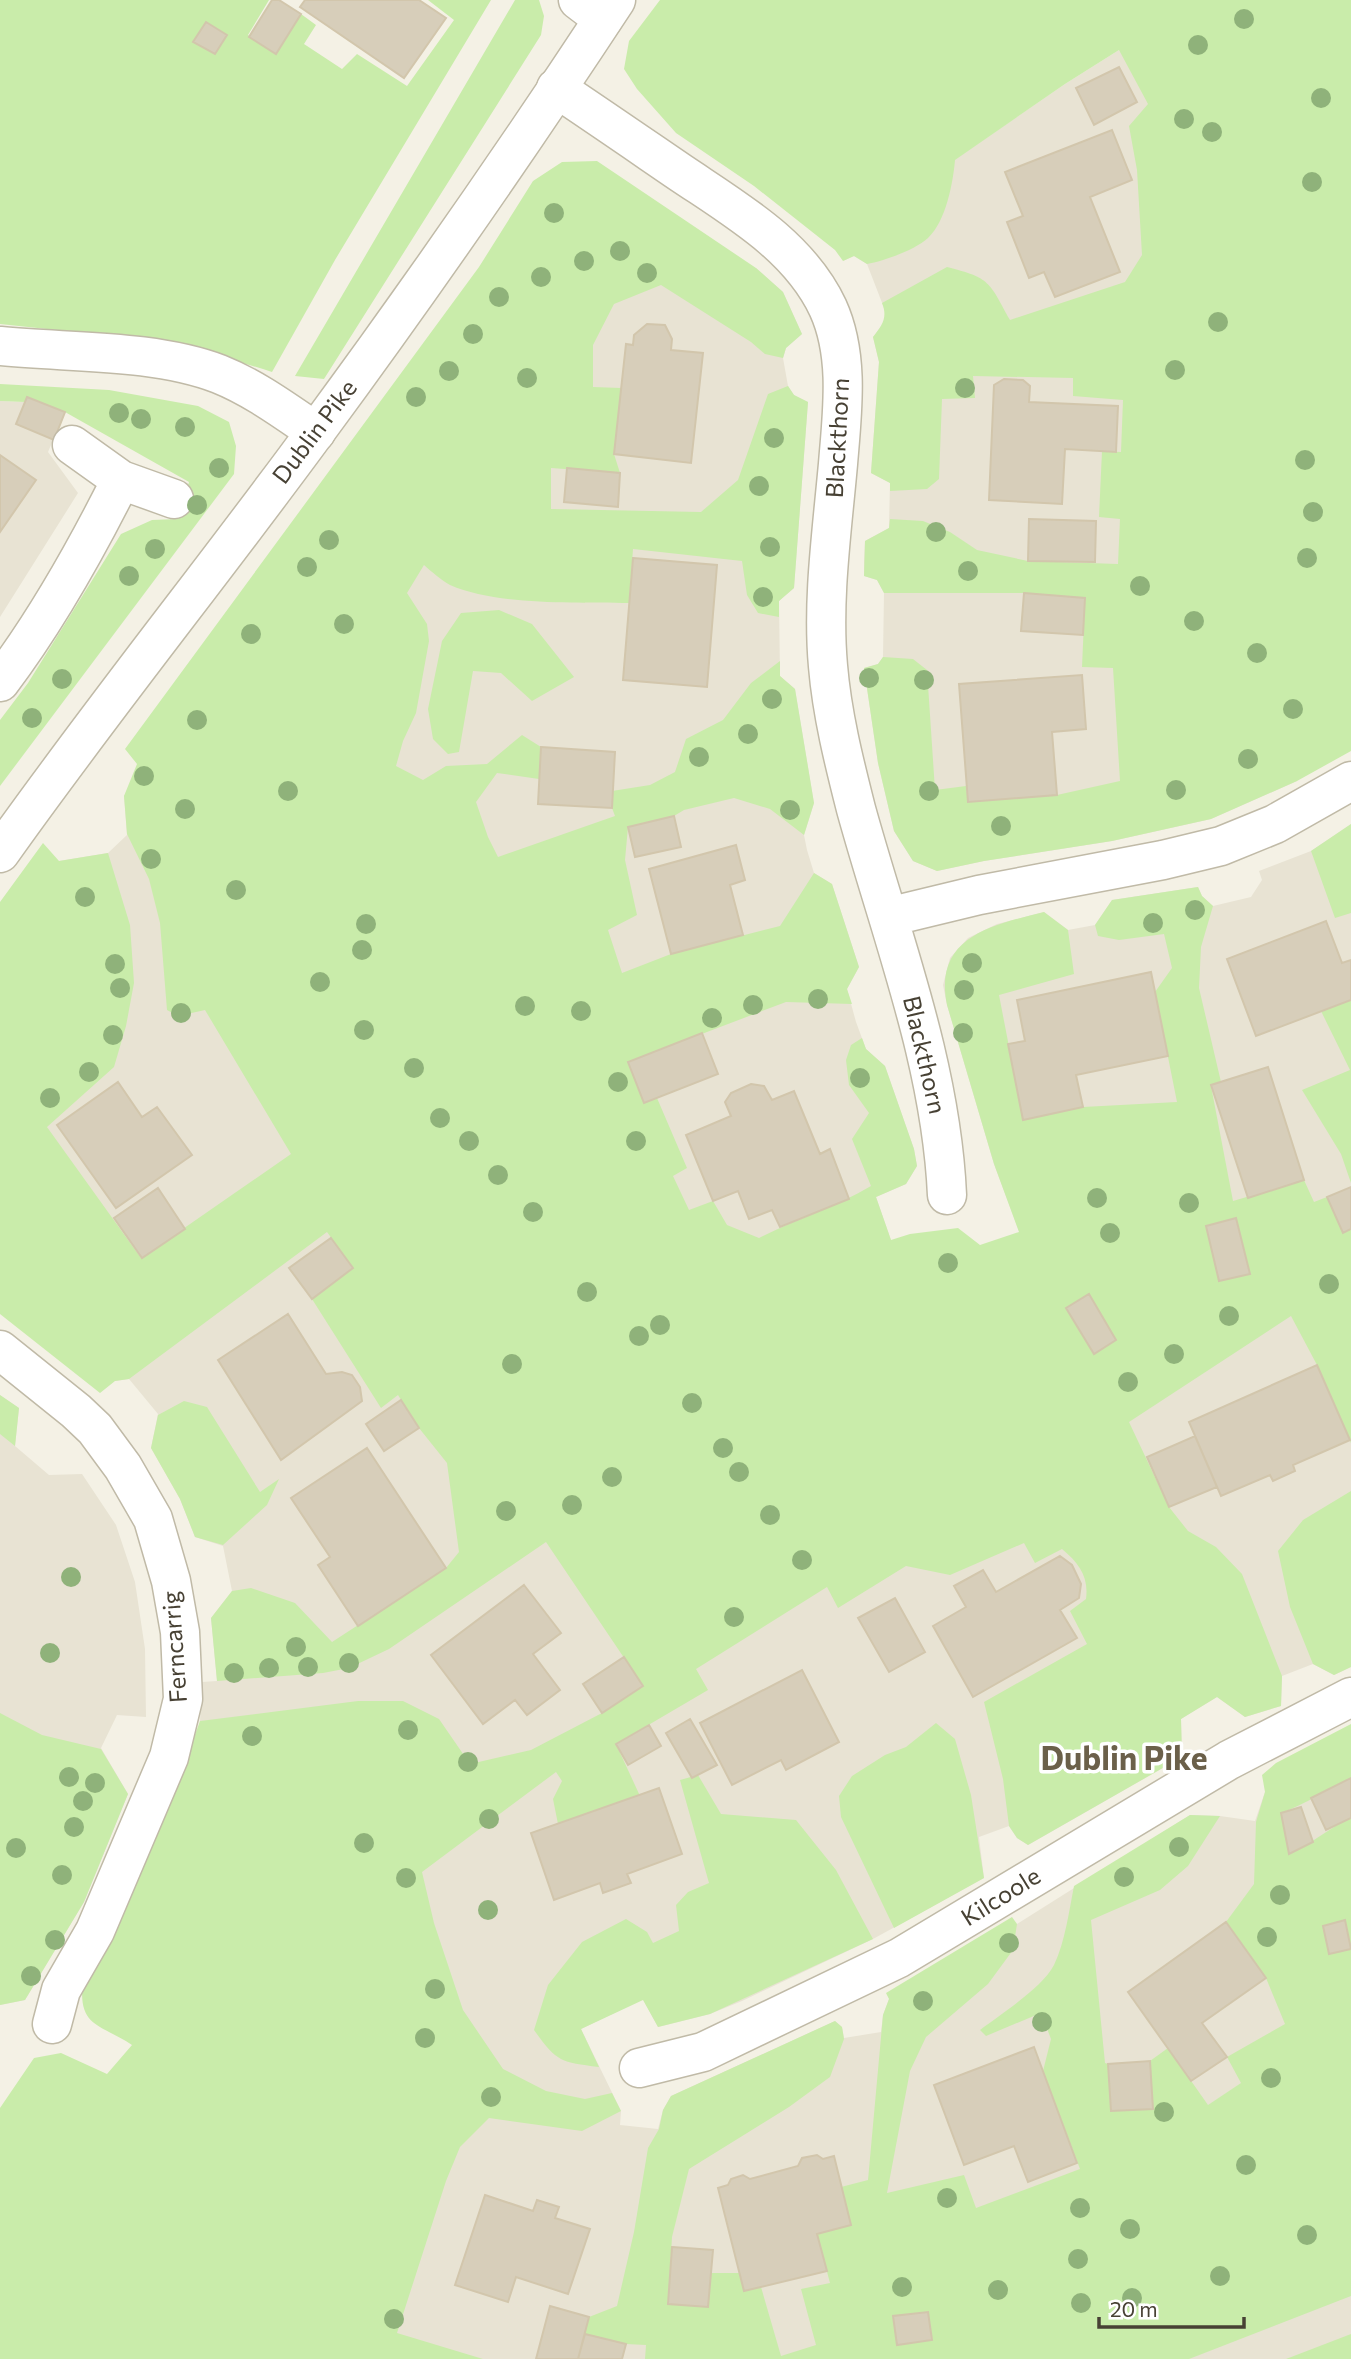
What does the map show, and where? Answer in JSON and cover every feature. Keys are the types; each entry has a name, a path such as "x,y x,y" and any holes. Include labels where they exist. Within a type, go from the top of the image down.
{"street":[{"name":"Dublin Pike","path":"0,853 62,766 316,432 435,270 556,88 599,6"},
{"name":"Blackthorn","path":"556,88 753,222 784,248 812,279 829,310 838,337 842,362 842,418 826,624 828,666 834,711 848,775 913,1000 933,1083 945,1151 947,1195"},
{"path":"0,346 116,354 175,363 218,374 267,398 316,432"},
{"path":"72,445 121,480 174,499"},
{"path":"0,682 56,598 101,521 121,480"},
{"path":"888,917 979,895 1163,860 1221,846 1275,824 1351,781"},
{"name":"Ferncarrig","path":"0,1350 95,1429 124,1468 153,1519 171,1581 180,1632 183,1699 169,1757 95,1931 61,1990 52,2024"},
{"name":"Kilcoole","path":"639,2068 703,2052 899,1958 1229,1760 1351,1697"}],"shaded area":[{"path":"1351,0 1351,468 1297,781 1211,819 1112,841 937,871 913,861 894,831 878,763 864,668 878,664 883,657 884,593 877,580 864,576 864,563 865,541 889,528 890,483 871,473 879,362 873,337 883,324 886,313 867,264 854,256 843,261 954,160 1119,50"},
{"path":"756,268 783,292 802,334 786,348 783,358 788,386 794,395 808,402 794,588 779,601 780,676 795,689 814,803 804,835 807,850 814,873 832,884 859,967 847,989 856,1022 866,1049 885,1066 914,1149 917,1166 906,1184 876,1197 891,1240 1049,1312 994,1164 947,1005 943,985 950,958 968,938 997,924 1044,912 1068,930 1095,925 1112,900 1198,887 1202,896 1213,906 1251,897 1262,880 1259,871 1311,851 1351,824 1351,1667 1334,1675 1313,1664 1282,1676 1281,1706 1245,1717 1217,1697 1181,1719 1182,1757 1028,1845 1017,1838 1009,1826 979,1837 984,1878 873,1939 742,2001 710,2014 658,2027 643,1999 581,2029 621,2111 620,2125 658,2129 663,2110 671,2096 835,2021 842,2027 844,2038 881,2032 889,1999 1017,1924 1190,1815 1255,1821 1265,1792 1351,1759 1351,2359 312,2359 354,1880 200,1721 202,1682 217,1681 211,1618 232,1591 223,1546 195,1537 180,1499 151,1448 158,1414 129,1379 115,1381 0,951 59,861 108,853 127,835 124,796 488,273"},
{"path":"27,397 65,412 48,452 78,493 0,617 0,401 24,402"},
{"path":"0,1395 19,1408 15,1446 49,1475 82,1474 116,1525 135,1582 145,1649 146,1717 117,1715 101,1748 128,1794 84,1902 25,2000 0,2005"}],"green space":[{"path":"0,0 269,0 248,35 275,54 301,14 316,25 304,44 342,69 357,54 407,86 454,20 428,0 491,0 335,260 272,372 171,346 0,324"},
{"path":"515,0 539,0 544,16 541,35 324,379 295,376"},
{"path":"660,0 1351,0 1351,751 1297,781 1211,819 1112,841 937,871 913,861 894,831 878,763 864,668 878,664 883,657 913,659 927,670 935,790 966,786 968,802 1057,795 1120,781 1113,668 1082,667 1085,598 1024,593 884,593 877,580 864,576 865,541 889,528 890,519 923,521 950,532 977,550 1028,561 1118,564 1120,519 1099,517 1102,451 1121,452 1123,400 1073,396 1073,378 973,376 975,398 942,399 939,479 927,489 890,491 890,483 871,473 879,362 873,337 883,321 882,303 947,267 987,283 1010,320 1125,282 1142,255 1137,170 1129,126 1148,104 1119,50 955,160 944,212 928,238 915,247 874,263 867,264 854,256 843,261 835,250 754,186 676,133 637,89 624,69 629,41"},
{"path":"597,161 756,268 783,292 802,334 786,348 783,358 765,354 751,342 661,285 614,304 593,345 593,387 621,388 614,454 620,473 551,468 551,509 701,512 738,480 768,394 788,386 794,395 808,402 794,588 779,601 779,617 758,613 747,595 742,561 633,549 629,603 538,602 491,597 450,585 424,565 407,593 427,624 429,641 416,713 403,741 396,766 423,780 446,766 487,764 522,735 541,747 539,779 497,773 476,802 498,857 615,816 612,791 650,785 675,772 686,739 723,720 751,683 780,661 780,676 795,689 814,803 804,835 770,809 734,798 628,827 625,860 637,915 608,930 622,973 671,954 780,926 814,873 832,884 859,967 847,989 852,1004 786,1002 628,1062 644,1103 657,1098 687,1168 673,1176 689,1210 713,1201 727,1225 759,1238 871,1186 852,1139 869,1113 849,1085 846,1060 851,1045 862,1038 866,1049 885,1066 914,1149 917,1166 906,1184 876,1197 891,1240 910,1234 958,1228 980,1245 1019,1232 994,1164 947,1005 945,982 949,964 958,949 971,938 1005,922 1044,912 1068,930 1074,974 999,995 1023,1119 1083,1107 1177,1102 1155,992 1172,968 1164,934 1119,940 1098,936 1095,925 1112,900 1198,887 1202,896 1213,906 1201,947 1199,988 1221,1082 1211,1086 1233,1201 1304,1180 1314,1202 1327,1197 1343,1232 1351,1229 1351,1443 1317,1365 1291,1316 1129,1422 1169,1507 1188,1531 1216,1547 1242,1574 1282,1676 1281,1706 1245,1717 1217,1697 1181,1719 1182,1757 1028,1845 1017,1838 1009,1826 1003,1779 984,1702 1087,1644 1070,1611 1086,1599 1086,1584 1078,1565 1062,1549 1035,1563 1024,1543 950,1575 906,1566 838,1608 827,1587 696,1669 708,1690 616,1744 640,1796 558,1824 553,1799 562,1781 556,1772 422,1872 434,1923 463,2010 503,2069 546,2091 585,2099 612,2093 621,2111 582,2131 489,2118 460,2147 446,2181 397,2333 483,2359 0,2359 0,2108 34,2058 61,2053 107,2074 132,2045 101,2028 88,2016 82,1996 83,1981 172,1798 200,1721 358,1701 403,1701 439,1719 470,1764 531,1750 602,1713 643,1686 546,1542 389,1649 349,1668 323,1673 217,1681 211,1618 232,1591 251,1588 295,1603 332,1642 446,1568 459,1552 447,1463 419,1428 398,1395 381,1408 312,1299 353,1268 327,1232 129,1379 115,1381 100,1393 0,1314 0,902 43,843 59,861 108,853 130,925 134,983 126,1026 114,1067 47,1127 141,1258 291,1154 205,1010 178,1016 167,1010 160,923 149,879 127,834 124,796 137,764 125,749 479,267 533,181 562,162"},
{"path":"0,384 109,390 198,406 229,422 236,446 234,474 0,786 0,720 28,683 121,534 152,520 178,519 189,482 65,412 28,397 25,402 0,401"},
{"path":"499,610 532,624 574,677 532,701 501,673 473,671 459,752 448,754 433,739 428,709 442,641 461,613"},
{"path":"1351,824 1351,913 1335,918 1311,851"},
{"path":"1351,1000 1351,1183 1341,1154 1302,1090 1350,1070 1321,1011"},
{"path":"0,1395 19,1408 15,1446 0,1434"},
{"path":"184,1401 207,1407 260,1492 279,1479 267,1505 223,1545 195,1537 180,1499 151,1448 158,1415"},
{"path":"1351,1491 1351,1667 1334,1675 1313,1664 1290,1607 1278,1551 1303,1520"},
{"path":"0,1713 42,1735 101,1749 128,1794 84,1902 25,2000 0,2005"},
{"path":"936,1723 955,1739 971,1795 984,1878 894,1928 841,1817 839,1796 852,1776 885,1755 906,1747"},
{"path":"1351,1724 1351,1778 1281,1813 1290,1854 1351,1818 1351,2296 1189,2359 645,2359 646,2345 626,2344 585,2334 589,2317 617,2306 634,2232 648,2148 659,2129 663,2110 671,2096 835,2021 842,2027 844,2039 830,2077 789,2107 689,2169 672,2237 668,2303 708,2307 711,2273 740,2273 745,2291 761,2287 781,2356 816,2345 801,2289 830,2283 817,2234 851,2225 841,2187 868,2180 883,2015 889,1999 886,1993 1012,1917 1017,1924 1013,1950 988,1984 926,2037 910,2071 887,2193 964,2175 976,2208 1080,2169 1043,2071 1051,2039 1041,2013 986,2036 980,2030 1031,1991 1054,1965 1064,1936 1074,1886 1190,1815 1220,1816 1188,1866 1160,1890 1091,1920 1111,2110 1152,2108 1150,2061 1168,2048 1208,2105 1241,2083 1227,2057 1285,2024 1266,1978 1226,1922 1254,1884 1256,1822 1265,1792 1262,1775 1276,1763"},
{"path":"698,1775 721,1814 796,1820 836,1870 873,1939 710,2014 658,2027 643,2000 581,2029 599,2067 560,2059 548,2049 534,2030 548,1985 582,1942 626,1919 647,1932 653,1943 679,1931 676,1905 688,1892 709,1883 680,1780"},
{"path":"1351,2334 1351,2359 1286,2359"}],"building":[{"path":"272,0 279,0 301,14 276,54 249,37"},
{"path":"305,0 419,0 446,18 404,78 300,7"},
{"path":"206,22 227,35 215,54 193,42"},
{"path":"1119,67 1137,102 1094,125 1076,88"},
{"path":"1112,130 1132,180 1090,197 1120,272 1055,297 1044,272 1029,278 1007,222 1023,216 1005,172"},
{"path":"647,324 665,325 672,339 671,350 703,353 691,463 614,454 626,344 633,345 634,335"},
{"path":"1004,379 1023,380 1030,386 1029,402 1118,406 1116,452 1065,449 1062,504 989,500 994,385"},
{"path":"27,397 65,412 54,440 16,424"},
{"path":"0,455 36,480 0,532"},
{"path":"567,468 620,473 618,507 564,502"},
{"path":"1029,519 1096,521 1095,562 1028,561"},
{"path":"633,558 717,565 707,687 623,680"},
{"path":"1024,593 1085,598 1083,635 1021,631"},
{"path":"1082,675 1086,729 1052,732 1057,795 968,802 959,684"},
{"path":"541,747 615,752 612,808 538,804"},
{"path":"674,816 681,847 635,857 628,827"},
{"path":"736,845 745,880 730,885 743,935 671,954 649,869"},
{"path":"1326,921 1342,963 1351,960 1351,1000 1256,1036 1227,959"},
{"path":"1151,972 1168,1056 1076,1075 1083,1107 1023,1120 1008,1044 1025,1041 1017,1000"},
{"path":"702,1033 718,1074 644,1103 628,1062"},
{"path":"1268,1067 1304,1180 1248,1198 1211,1085"},
{"path":"118,1082 142,1117 157,1107 192,1155 116,1208 57,1125"},
{"path":"751,1084 764,1086 772,1100 794,1091 820,1154 830,1149 849,1199 780,1227 772,1210 749,1219 738,1191 713,1201 686,1135 731,1116 725,1102 731,1093"},
{"path":"1351,1187 1351,1229 1343,1233 1327,1197"},
{"path":"158,1188 185,1229 142,1258 114,1218"},
{"path":"1236,1218 1250,1274 1219,1281 1206,1226"},
{"path":"331,1238 353,1268 312,1299 289,1268"},
{"path":"1089,1294 1116,1340 1094,1354 1066,1308"},
{"path":"288,1314 326,1374 342,1372 352,1375 360,1387 362,1401 281,1460 218,1360"},
{"path":"1317,1365 1350,1440 1293,1465 1295,1471 1273,1481 1270,1475 1221,1496 1189,1422"},
{"path":"401,1400 419,1428 384,1451 366,1424"},
{"path":"1195,1436 1217,1487 1169,1507 1147,1457"},
{"path":"367,1448 446,1568 358,1626 318,1565 330,1557 291,1498"},
{"path":"1060,1556 1072,1565 1081,1584 1079,1598 1060,1610 1077,1638 973,1697 933,1626 966,1607 954,1586 983,1570 996,1592"},
{"path":"524,1585 561,1633 533,1654 560,1690 527,1715 515,1700 483,1724 431,1655"},
{"path":"895,1598 925,1652 889,1672 858,1618"},
{"path":"624,1657 643,1686 602,1713 583,1684"},
{"path":"802,1670 839,1742 786,1770 781,1760 732,1785 700,1723"},
{"path":"690,1719 717,1765 692,1778 666,1733"},
{"path":"649,1725 661,1746 628,1765 616,1744"},
{"path":"1351,1778 1351,1818 1326,1830 1311,1798"},
{"path":"659,1788 682,1854 627,1874 631,1883 603,1893 600,1883 554,1900 531,1833"},
{"path":"1301,1807 1313,1842 1289,1854 1281,1813"},
{"path":"1345,1920 1351,1949 1329,1954 1323,1926"},
{"path":"1226,1922 1266,1978 1202,2023 1227,2057 1191,2081 1128,1992"},
{"path":"1034,2047 1077,2163 1028,2182 1014,2146 964,2165 934,2085"},
{"path":"1150,2061 1153,2109 1111,2111 1108,2064"},
{"path":"817,2155 823,2159 834,2156 851,2225 817,2234 827,2271 744,2291 718,2188 743,2175 750,2179 798,2166 802,2158"},
{"path":"485,2195 533,2211 537,2200 559,2207 555,2218 590,2229 568,2294 516,2277 508,2302 455,2285"},
{"path":"672,2247 713,2250 708,2307 668,2304"},
{"path":"550,2306 589,2317 578,2359 536,2359"},
{"path":"928,2312 932,2340 897,2345 893,2316"},
{"path":"585,2334 626,2344 622,2359 578,2359"}],"district":[{"name":"Dublin Pike","path":"1124,1759"}]}
